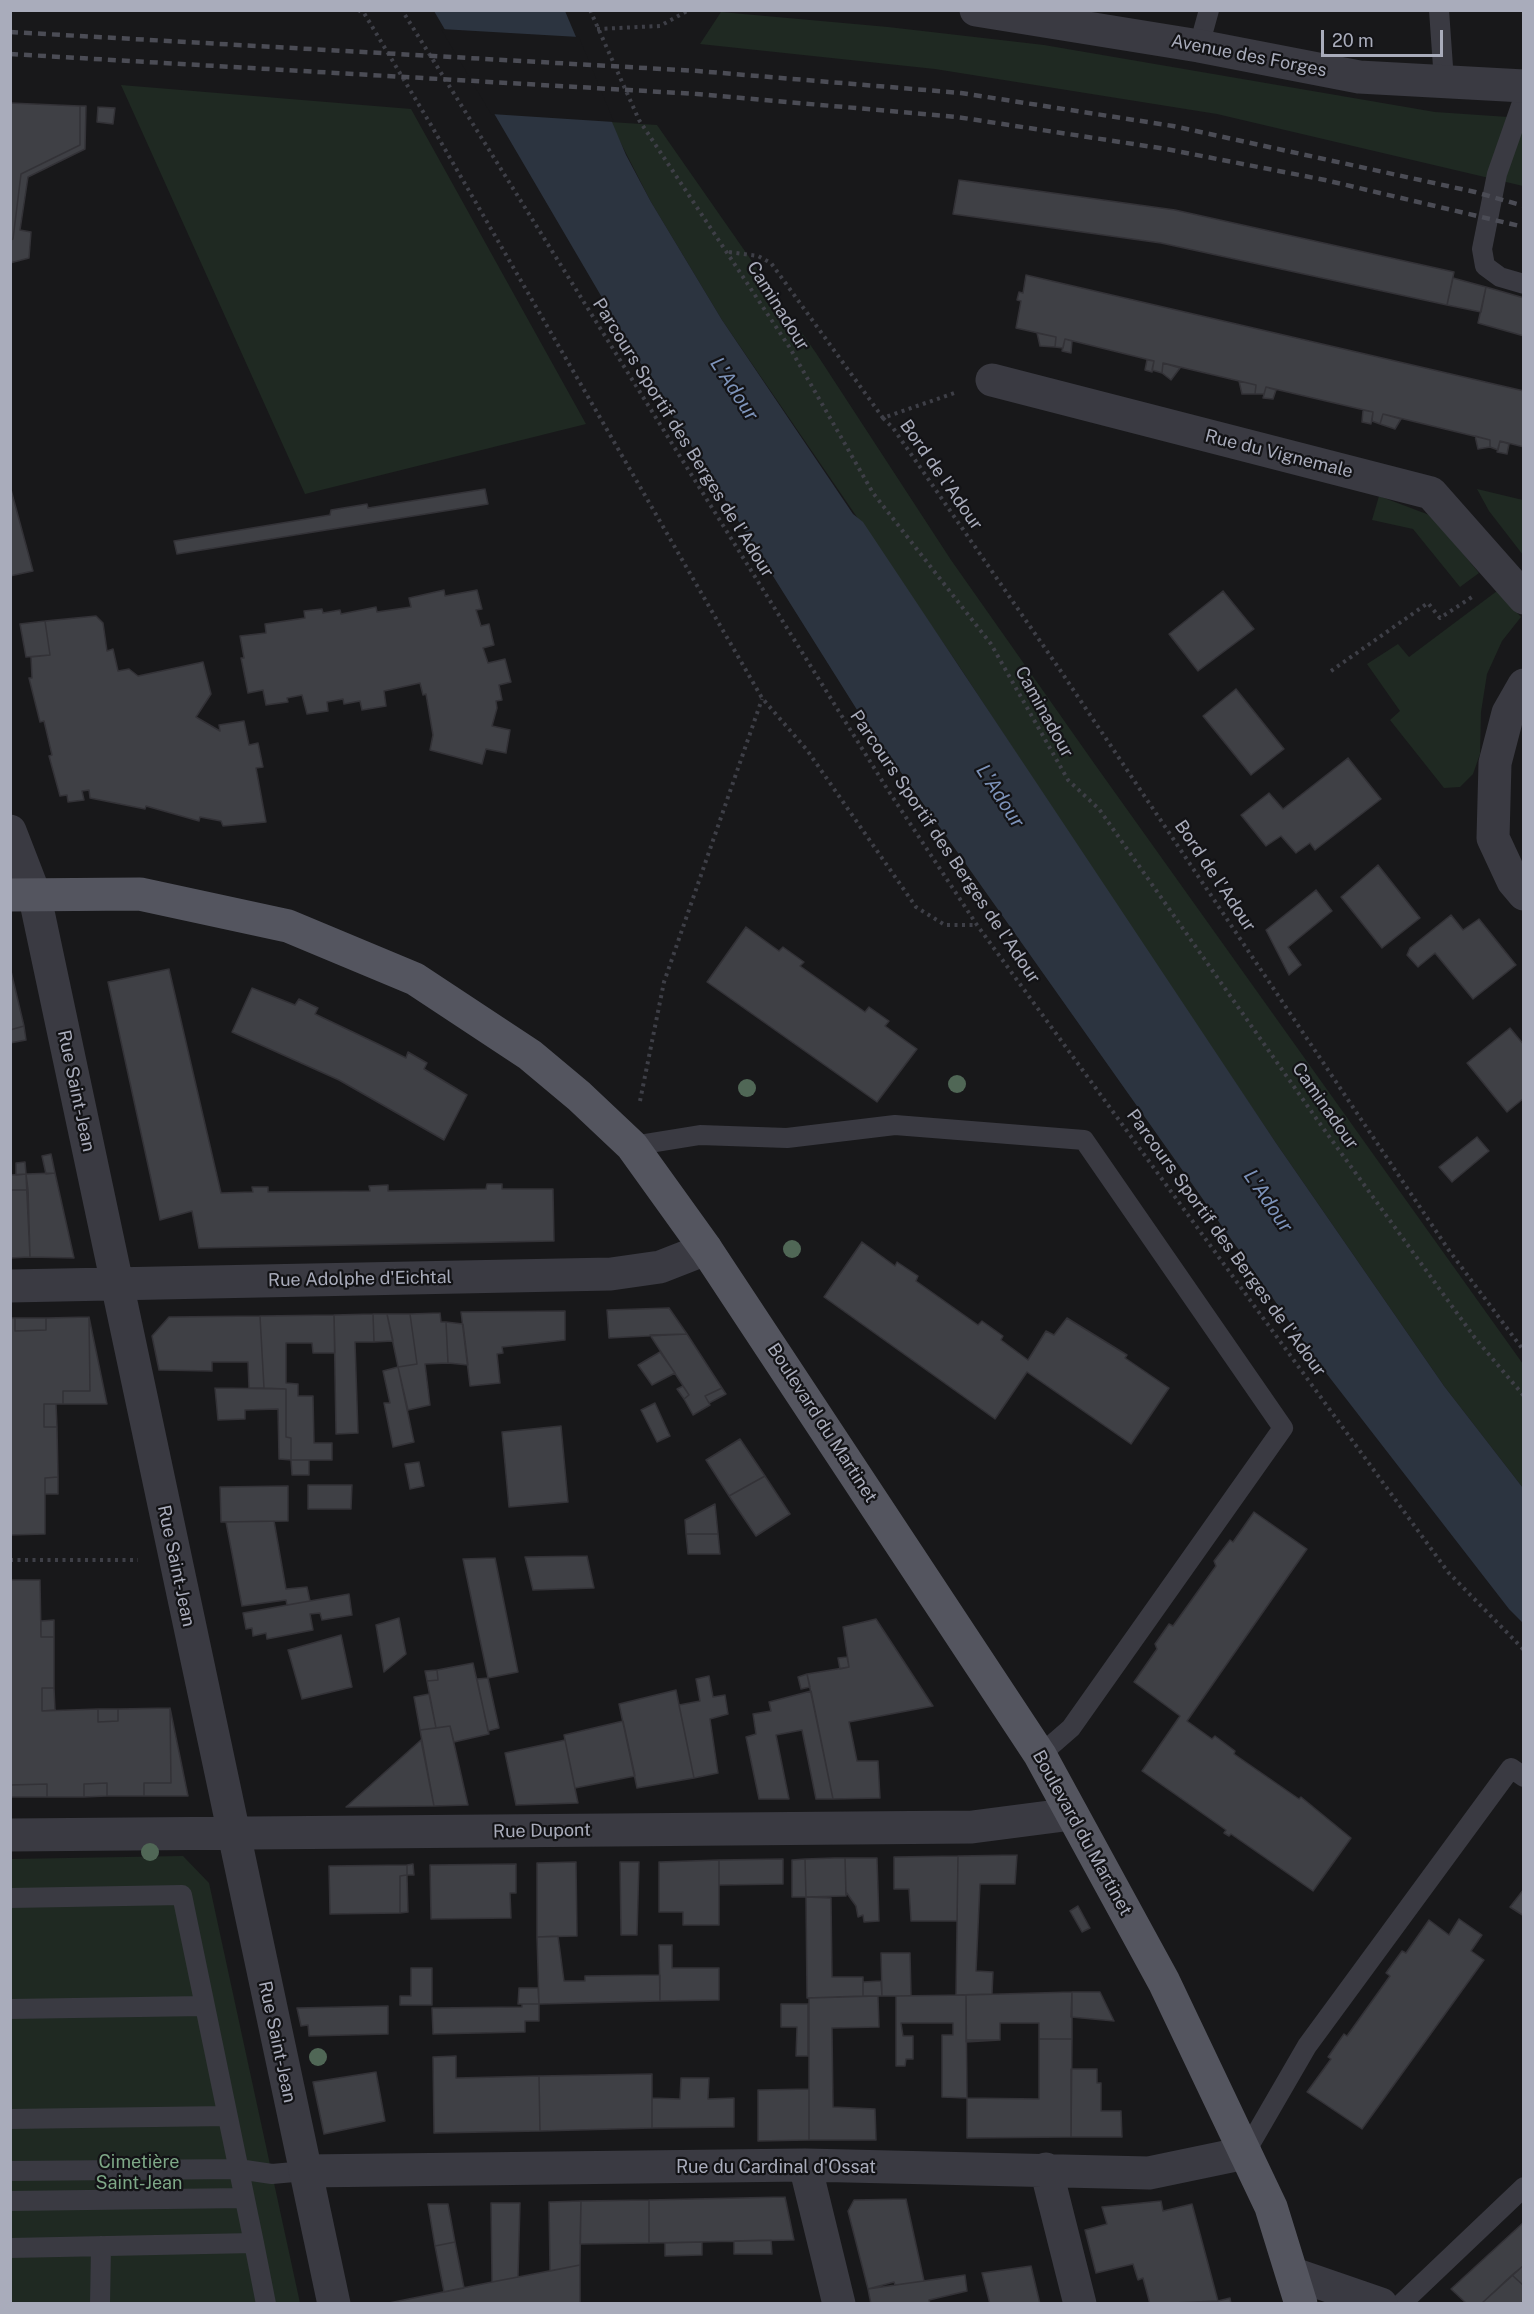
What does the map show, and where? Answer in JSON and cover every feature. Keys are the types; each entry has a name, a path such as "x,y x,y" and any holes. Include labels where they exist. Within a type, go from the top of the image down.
{"main road":[{"name":"Boulevard du Martinet","path":"22,894 140,894 288,926 405,974 530,1055 579,1096 632,1146 706,1249 1040,1755 1164,1982 1271,2207 1297,2289"}],"street":[{"name":"Avenue des Forges","path":"976,10 1199,46 1359,77 1524,86"},
{"name":"Rue du Vignemale","path":"992,380 1431,493 1501,575 1524,598"},
{"path":"1524,685 1508,712 1495,763 1493,838 1513,881 1524,894"},
{"name":"Rue Saint-Jean","path":"10,831 22,894 118,1284 232,1834 333,2304"},
{"name":"Rue Adolphe d'Eichtal","path":"10,1286 611,1274 660,1267 706,1249"},
{"name":"Rue Dupont","path":"10,1835 972,1827 1072,1814"},
{"name":"Rue du Cardinal d'Ossat","path":"305,2171 805,2165 1149,2173 1245,2153"},
{"path":"805,2165 839,2304"},
{"path":"1046,2169 1080,2304"},
{"path":"1297,2289 1381,2304"}],"lane":[{"path":"1199,46 1209,10"},
{"path":"1439,10 1444,81"},
{"path":"1524,97 1497,174 1482,249 1485,266 1500,277 1524,284"},
{"path":"632,1146 700,1136 787,1138 896,1125 1084,1140 1283,1428 1071,1728 1040,1755"},
{"path":"1245,2153 1307,2046 1511,1767 1524,1777"},
{"path":"10,1898 182,1895 266,2304"},
{"path":"10,2009 204,2006"},
{"path":"10,2119 226,2116"},
{"path":"10,2171 238,2169 272,2174 305,2171"},
{"path":"1401,2304 1524,2187"},
{"path":"10,2201 244,2198"},
{"path":"10,2248 254,2243"},
{"path":"100,2304 101,2246"}],"path":[{"path":"358,10 364,13 431,125 762,698 807,750 916,907 945,925 977,924"},
{"name":"Caminadour","path":"590,10 639,120 790,348 873,493 991,644 1068,780 1099,808 1323,1128 1475,1338 1524,1396"},
{"path":"597,29 660,26 689,10"},
{"name":"Parcours Sportif des Berges de l'Adour","path":"405,15 873,767 977,924 1448,1572 1524,1650"},
{"name":"Bord de l'Adour","path":"728,252 758,256 771,263 903,443 1058,667 1449,1249 1524,1351"},
{"path":"883,418 992,380"},
{"path":"1331,671 1428,603 1440,618 1501,575"},
{"path":"632,1146 664,982 762,698"},
{"path":"10,1560 175,1559"}],"green space":[{"path":"721,12 888,27 1044,45 1435,112 1523,118 1523,186 1217,114 935,69 700,44"},
{"path":"121,85 411,109 586,424 305,494"},
{"path":"610,122 657,125 816,353 951,560 1523,1364 1523,1488 1444,1386 1276,1143 1114,903 959,666 722,320 651,202"},
{"path":"1477,489 1523,500 1523,555 1489,511"},
{"path":"1379,496 1432,516 1479,573 1460,587 1413,529 1372,520"},
{"path":"1497,591 1521,617 1502,641 1487,674 1481,712 1480,754 1473,774 1460,787 1444,788 1390,720 1400,711 1367,664 1398,644 1409,657"},
{"name":"Cimetière Saint-Jean","path":"183,1856 209,1883 300,2303 11,2303 10,1859"}],"water":[{"name":"L'Adour","path":"434,11 565,11 626,155 651,202 722,320 853,514 863,522 1276,1143 1444,1386 1523,1488 1523,1623 1509,1609 1323,1369 859,713 658,393"}],"pier":[{"path":"441,29 579,37 614,122 491,114"}],"building":[{"path":"10,103 80,106 80,145 21,174 13,239 10,240"},
{"path":"80,106 86,106 85,149 28,177 20,230 31,232 29,258 10,263 10,240 13,239 21,174 80,145"},
{"path":"98,107 115,108 113,124 97,122"},
{"path":"959,180 1175,210 1454,272 1447,305 1161,243 953,214"},
{"path":"1026,275 1524,391 1524,447 1500,441 1498,450 1490,447 1490,440 1383,414 1380,424 1372,421 1373,412 1266,387 1264,394 1255,394 1256,385 1163,363 1162,373 1152,370 1154,361 1065,339 1063,348 1055,347 1056,337 1016,328 1021,301 1017,300 1019,292 1023,293"},
{"path":"1453,278 1486,287 1481,312 1447,305"},
{"path":"1486,287 1524,298 1524,336 1478,323"},
{"path":"1037,333 1056,337 1055,347 1040,346"},
{"path":"1065,339 1072,341 1071,353 1062,351"},
{"path":"1147,360 1154,361 1152,372 1145,370"},
{"path":"1163,363 1180,368 1171,380 1162,373"},
{"path":"1239,381 1256,385 1255,394 1242,394"},
{"path":"1266,387 1276,390 1273,399 1263,398"},
{"path":"1363,410 1373,412 1371,424 1362,422"},
{"path":"1383,414 1401,419 1395,429 1380,424"},
{"path":"1475,436 1490,440 1490,447 1478,449"},
{"path":"1500,441 1509,444 1507,454 1497,452"},
{"path":"10,486 33,571 10,576"},
{"path":"485,489 488,504 177,554 174,541 330,515 331,510 367,504 368,508"},
{"path":"444,590 445,596 477,590 482,609 476,610 481,626 489,624 494,645 483,648 488,663 505,659 511,682 499,685 502,700 496,701 497,708 492,726 510,730 506,753 486,749 482,764 430,750 433,735 426,694 423,695 420,683 384,691 386,706 362,710 360,701 344,704 343,699 327,702 328,711 307,714 302,695 287,698 288,702 266,705 263,690 248,693 241,658 244,658 240,636 266,633 265,624 305,618 304,611 322,609 323,613 340,610 341,614 376,607 377,612 411,607 409,598"},
{"path":"1223,591 1254,629 1198,671 1169,634"},
{"path":"96,616 103,623 107,651 113,649 118,671 129,669 138,676 203,662 211,694 196,717 220,731 219,725 244,721 249,745 258,743 263,767 256,768 266,822 223,826 221,821 200,817 199,821 146,806 145,809 90,798 89,790 82,791 84,800 68,802 67,795 60,796 49,756 52,755 44,721 40,722 29,678 32,678 31,657 50,655 45,621"},
{"path":"45,621 50,655 26,657 20,624"},
{"path":"1236,689 1284,749 1251,775 1203,716"},
{"path":"1348,758 1381,799 1315,850 1310,843 1296,853 1281,836 1266,846 1241,815 1269,793 1283,809"},
{"path":"1378,865 1420,918 1382,948 1341,897"},
{"path":"1316,890 1332,911 1288,947 1301,965 1289,975 1266,930"},
{"path":"1451,915 1463,930 1479,919 1516,965 1473,999 1435,953 1418,967 1407,955 1410,948"},
{"path":"746,927 779,951 783,947 804,962 800,966 865,1012 869,1007 889,1021 885,1026 917,1049 877,1102 707,982"},
{"path":"10,967 24,1026 10,1030"},
{"path":"169,969 221,1193 253,1192 252,1187 268,1187 268,1192 370,1191 369,1186 388,1185 388,1191 486,1189 487,1184 502,1184 502,1189 553,1189 554,1241 199,1248 192,1211 160,1220 108,982"},
{"path":"252,988 295,1005 299,999 318,1008 315,1014 406,1058 408,1052 427,1063 424,1069 467,1095 444,1140 339,1080 232,1032"},
{"path":"24,1026 26,1040 10,1043 10,1030"},
{"path":"1510,1028 1524,1045 1524,1098 1507,1112 1467,1063"},
{"path":"1477,1137 1489,1151 1452,1182 1439,1167"},
{"path":"51,1154 55,1173 46,1174 42,1156"},
{"path":"25,1162 26,1174 16,1175 16,1163"},
{"path":"55,1173 74,1258 30,1257 26,1174"},
{"path":"26,1174 28,1190 11,1190 11,1175"},
{"path":"11,1190 28,1190 30,1257 10,1258"},
{"path":"862,1242 895,1266 897,1262 918,1276 916,1281 978,1325 982,1321 1003,1336 1001,1340 1028,1360 1046,1331 1054,1335 1067,1318 1127,1355 1125,1358 1169,1388 1131,1444 1027,1372 995,1419 824,1297"},
{"path":"669,1308 687,1334 609,1338 607,1310"},
{"path":"565,1311 565,1340 502,1347 503,1353 497,1354 500,1383 470,1386 461,1312"},
{"path":"440,1313 441,1322 446,1322 448,1363 425,1364 430,1405 408,1410 398,1367 417,1364 410,1314"},
{"path":"373,1314 387,1314 393,1341 374,1342"},
{"path":"373,1314 374,1342 355,1342 358,1433 336,1434 334,1315"},
{"path":"387,1314 410,1314 417,1364 398,1367"},
{"path":"334,1315 335,1353 313,1353 312,1343 286,1343 286,1383 298,1384 298,1396 313,1396 314,1443 332,1443 332,1460 291,1460 291,1438 286,1437 286,1389 264,1388 260,1316"},
{"path":"260,1316 264,1388 249,1388 248,1362 212,1362 212,1371 159,1370 152,1336 169,1317"},
{"path":"89,1317 90,1391 63,1391 63,1404 44,1404 44,1427 57,1427 58,1477 45,1478 45,1534 10,1535 10,1318 15,1318 15,1331 46,1330 46,1318"},
{"path":"89,1317 107,1404 63,1404 63,1391 90,1391"},
{"path":"15,1318 46,1318 46,1330 15,1331"},
{"path":"446,1322 463,1324 468,1365 448,1363"},
{"path":"687,1334 722,1388 705,1396 710,1405 693,1415 684,1399 689,1395 650,1335"},
{"path":"660,1352 675,1373 652,1385 638,1365"},
{"path":"398,1367 414,1442 393,1447 384,1403 390,1403 383,1371"},
{"path":"683,1386 689,1395 684,1399 677,1389"},
{"path":"215,1388 286,1389 286,1437 291,1438 291,1460 279,1459 278,1409 245,1410 245,1419 218,1420"},
{"path":"722,1388 726,1394 709,1403 705,1396"},
{"path":"655,1403 670,1436 657,1442 641,1410"},
{"path":"44,1404 56,1404 57,1427 44,1427"},
{"path":"561,1426 568,1502 509,1507 502,1432"},
{"path":"740,1439 765,1476 729,1496 706,1460"},
{"path":"291,1460 309,1460 309,1475 292,1475"},
{"path":"419,1462 424,1486 410,1489 405,1464"},
{"path":"765,1476 790,1514 756,1536 729,1496"},
{"path":"58,1477 58,1494 45,1494 45,1478"},
{"path":"308,1485 352,1485 351,1509 308,1509"},
{"path":"288,1486 288,1521 221,1522 220,1487"},
{"path":"715,1504 718,1534 686,1534 685,1520"},
{"path":"1254,1512 1307,1549 1187,1721 1212,1739 1215,1736 1235,1751 1234,1754 1299,1799 1301,1797 1351,1838 1313,1891 1231,1834 1229,1836 1224,1833 1226,1830 1142,1771 1180,1716 1134,1682 1157,1649 1155,1644 1169,1624 1173,1626 1216,1566 1214,1561 1230,1540 1233,1542"},
{"path":"274,1521 286,1589 307,1587 310,1601 287,1605 286,1600 242,1606 226,1522"},
{"path":"686,1534 718,1534 720,1554 688,1554"},
{"path":"587,1556 594,1588 533,1590 525,1557"},
{"path":"495,1558 518,1672 488,1678 463,1559"},
{"path":"10,1580 40,1580 41,1637 54,1637 54,1688 42,1688 42,1711 98,1709 98,1722 118,1721 118,1709 170,1708 171,1783 144,1783 144,1796 107,1796 107,1783 84,1784 84,1797 47,1797 47,1784 10,1785"},
{"path":"349,1594 352,1615 322,1620 320,1613 310,1614 313,1630 267,1639 266,1633 253,1636 252,1628 246,1629 243,1613"},
{"path":"399,1618 406,1654 384,1672 376,1625"},
{"path":"876,1619 933,1706 849,1722 857,1761 878,1761 880,1798 833,1799 807,1674 849,1667 843,1627"},
{"path":"54,1620 54,1637 41,1637 41,1621"},
{"path":"341,1635 352,1687 302,1699 288,1650"},
{"path":"847,1657 849,1667 840,1669 838,1658"},
{"path":"473,1663 489,1734 454,1742 450,1726 436,1728 427,1681 438,1680 437,1670"},
{"path":"437,1670 438,1680 427,1681 425,1671"},
{"path":"807,1674 810,1687 801,1689 798,1677"},
{"path":"709,1676 713,1697 725,1695 728,1714 710,1719 718,1773 694,1778 679,1705 700,1701 696,1679"},
{"path":"488,1678 499,1728 488,1731 477,1679"},
{"path":"42,1688 54,1688 55,1710 42,1711"},
{"path":"676,1690 694,1778 637,1788 619,1704"},
{"path":"811,1691 833,1799 816,1799 802,1730 776,1735 789,1799 759,1799 746,1737 756,1734 753,1714 771,1711 769,1702"},
{"path":"429,1694 436,1728 420,1730 414,1697"},
{"path":"170,1708 188,1796 144,1796 144,1783 171,1783"},
{"path":"98,1709 118,1709 118,1721 98,1722"},
{"path":"623,1721 635,1776 575,1788 564,1735"},
{"path":"450,1726 468,1805 434,1806 420,1730"},
{"path":"421,1740 434,1806 346,1807"},
{"path":"565,1740 578,1803 516,1805 505,1753"},
{"path":"107,1783 107,1796 84,1797 84,1784"},
{"path":"47,1784 47,1797 10,1797 10,1785"},
{"path":"1017,1855 1015,1884 980,1884 976,1971 993,1972 992,1994 956,1995 958,1856"},
{"path":"958,1856 957,1921 911,1921 909,1889 894,1889 894,1857"},
{"path":"845,1858 846,1896 806,1897 805,1859"},
{"path":"845,1858 877,1858 879,1921 864,1922 863,1915 858,1917 856,1906 846,1892"},
{"path":"783,1859 783,1884 719,1885 719,1860"},
{"path":"805,1859 806,1897 792,1897 792,1860"},
{"path":"719,1860 719,1925 683,1925 683,1912 659,1912 659,1862"},
{"path":"576,1862 577,1936 537,1937 537,1863"},
{"path":"620,1862 639,1862 637,1935 621,1935"},
{"path":"413,1864 414,1875 407,1875 407,1865"},
{"path":"516,1864 516,1893 510,1893 511,1918 431,1919 430,1865"},
{"path":"407,1865 407,1875 400,1876 400,1913 330,1914 329,1866"},
{"path":"407,1875 408,1912 400,1913 400,1876"},
{"path":"1524,1889 1524,1916 1510,1907"},
{"path":"806,1897 831,1898 832,1977 863,1977 863,1996 807,1998"},
{"path":"1078,1906 1090,1928 1082,1932 1070,1911"},
{"path":"1459,1919 1482,1935 1471,1951 1484,1960 1362,2129 1307,2092 1331,2059 1328,2057 1344,2034 1347,2036 1390,1976 1386,1973 1402,1951 1406,1953 1429,1920 1449,1935"},
{"path":"558,1936 564,1981 585,1981 585,1976 660,1975 660,2001 539,2004 537,1937"},
{"path":"659,1945 672,1945 672,1968 719,1968 719,2000 660,2001"},
{"path":"881,1953 910,1953 911,1996 882,1996"},
{"path":"411,1968 432,1968 432,2005 400,2005 400,1996 411,1996"},
{"path":"881,1981 882,1996 863,1996 863,1982"},
{"path":"519,1988 538,1988 539,2004 518,2004"},
{"path":"1072,1992 1072,2039 1039,2039 1039,2023 1000,2023 1000,2040 966,2040 966,1995"},
{"path":"1072,1992 1100,1992 1114,2021 1071,2017"},
{"path":"966,1995 967,2098 942,2097 942,2035 953,2035 953,2023 901,2023 903,2036 913,2036 913,2059 906,2059 905,2066 896,2066 896,1996"},
{"path":"878,1996 879,2027 832,2028 833,2107 875,2109 876,2140 809,2140 809,1998"},
{"path":"522,2004 539,2004 539,2021 525,2021 525,2032 433,2034 432,2008 522,2007"},
{"path":"781,2004 808,2004 808,2056 796,2056 797,2027 781,2027"},
{"path":"388,2006 388,2034 309,2036 308,2025 301,2026 297,2008"},
{"path":"1039,2039 1072,2039 1071,2137 967,2138 967,2098 1039,2099"},
{"path":"966,2040 1000,2040 966,2042"},
{"path":"456,2056 456,2078 539,2076 540,2131 434,2133 433,2057"},
{"path":"1071,2069 1097,2069 1097,2083 1101,2083 1101,2111 1121,2111 1122,2137 1071,2137"},
{"path":"376,2072 385,2121 324,2134 313,2082"},
{"path":"652,2074 652,2128 540,2131 539,2076"},
{"path":"681,2078 709,2078 708,2099 734,2098 734,2127 652,2128 652,2098 680,2099"},
{"path":"809,2089 809,2140 758,2141 758,2090"},
{"path":"785,2197 794,2240 649,2243 649,2200"},
{"path":"906,2199 924,2281 895,2285 894,2282 868,2289 848,2211 854,2200"},
{"path":"649,2200 649,2243 580,2244 581,2201"},
{"path":"581,2201 580,2265 550,2271 549,2202"},
{"path":"1161,2201 1163,2211 1192,2204 1218,2301 1150,2304 1143,2278 1138,2280 1133,2264 1096,2273 1085,2230 1107,2224 1102,2207"},
{"path":"491,2203 520,2203 518,2277 492,2282"},
{"path":"428,2204 448,2204 455,2242 435,2246"},
{"path":"1524,2222 1524,2265 1481,2304 1467,2304 1451,2289"},
{"path":"771,2240 772,2254 734,2254 734,2241"},
{"path":"455,2242 464,2288 444,2292 435,2246"},
{"path":"702,2242 702,2255 665,2256 665,2243"},
{"path":"580,2265 580,2304 384,2304 492,2282"},
{"path":"1524,2265 1524,2286 1512,2275"},
{"path":"1031,2266 1040,2304 990,2304 982,2273"},
{"path":"965,2275 967,2291 929,2300 930,2304 871,2304 868,2289"},
{"path":"1512,2275 1524,2286 1524,2304 1481,2304"},
{"path":"1230,2298 1231,2304 1209,2304 1218,2301"}],"railway":[{"path":"10,32 698,71 961,93 1173,126 1475,192 1524,206"},
{"path":"10,54 697,94 957,117 1166,149 1325,180 1524,227"}]}
